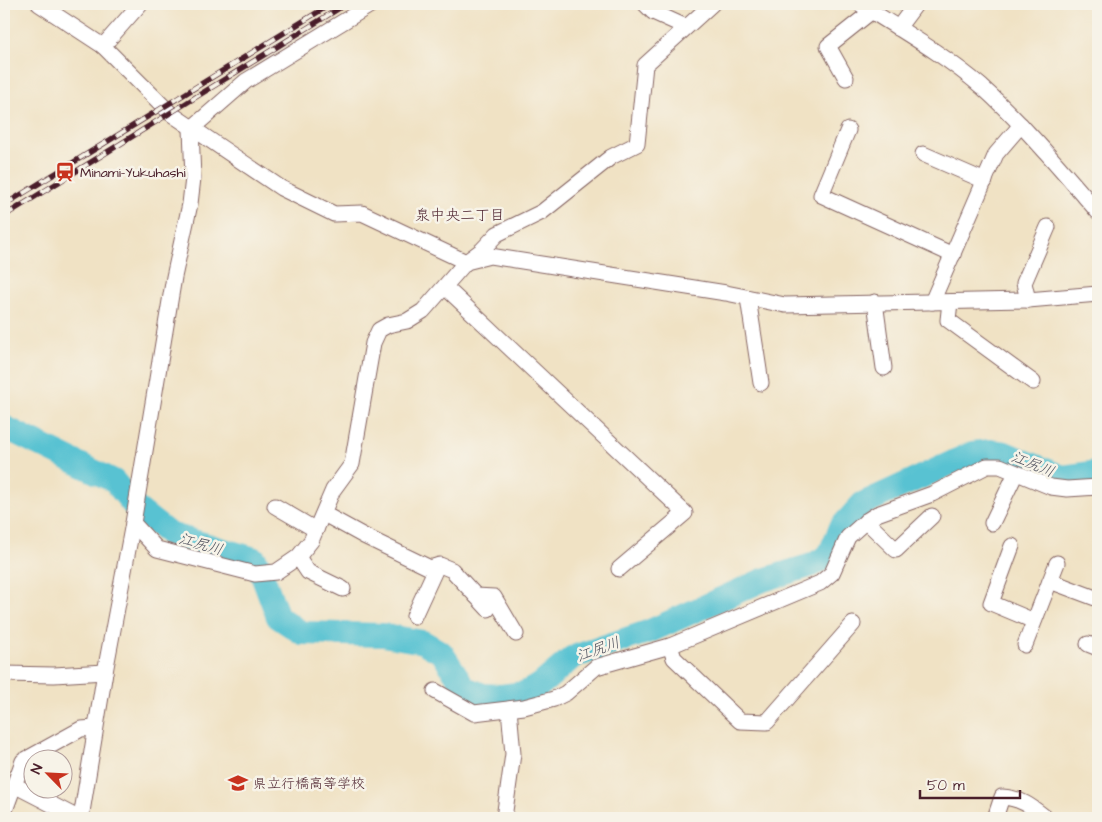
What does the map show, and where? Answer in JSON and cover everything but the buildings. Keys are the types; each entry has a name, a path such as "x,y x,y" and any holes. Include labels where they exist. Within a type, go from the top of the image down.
{"street":[{"path":"39,4 103,46 170,113 191,129 225,149 251,169 281,188 334,214 362,213 466,262 490,256 785,305 1028,300 1098,294"},
{"path":"103,46 140,4"},
{"path":"191,129 246,81 372,4"},
{"path":"644,4 653,12 686,27"},
{"path":"133,523 157,549 255,574 276,572 298,557 316,530 333,490 352,464 377,334 388,325 407,321 423,311 466,262 482,250 497,234 542,212 611,157 637,144 645,65 712,4"},
{"path":"898,28 916,4"},
{"path":"846,78 828,46 866,8 898,28 980,86 1021,125 1098,212"},
{"path":"932,302 996,154 1021,125"},
{"path":"14,785 80,818 133,523 174,278 190,204 193,178 191,129"},
{"path":"848,130 821,195 953,255"},
{"path":"923,154 985,181"},
{"path":"1028,300 1024,283 1048,228"},
{"path":"445,288 685,513 619,568"},
{"path":"748,298 761,383"},
{"path":"874,302 884,368"},
{"path":"950,302 948,320 1034,382"},
{"path":"435,690 474,713 509,709 554,699 566,693 596,667 670,646 820,583 832,572 848,537 866,521 877,514 932,494 987,466 1000,466 1051,487 1067,489 1098,487"},
{"path":"992,523 1016,473"},
{"path":"275,506 316,530"},
{"path":"324,514 430,568 438,566 452,570 488,609"},
{"path":"866,521 896,550 932,516"},
{"path":"1012,546 990,603 1034,621"},
{"path":"298,557 308,572 343,589"},
{"path":"1025,645 1057,563"},
{"path":"414,616 438,566"},
{"path":"1050,580 1098,599"},
{"path":"476,596 494,597 516,634"},
{"path":"670,646 674,658 740,720 768,722 853,624"},
{"path":"4,674 54,675 105,672"},
{"path":"504,818 513,754 509,709"},
{"path":"4,813 23,761 81,729 95,728"},
{"path":"995,818 1002,798 1017,798 1026,802 1046,818"}],"waterway":[{"name":"江尻川","path":"4,427 114,481 135,507 169,534 255,559 278,617 302,633 383,635 423,642 442,653 465,688 483,695 501,696 524,693 540,685 573,657 650,631 763,580 812,565 829,555 841,527 862,504 973,453 991,451 1005,453 1063,477 1098,472"}],"railway":[{"path":"4,205 331,4"},
{"path":"4,216 346,4"}],"place":[{"name":"Minami-Yukuhashi","path":"65,172"},
{"name":"県立行橋高等学校","path":"238,783"}],"district":[{"name":"泉中央二丁目","path":"460,215"}]}
